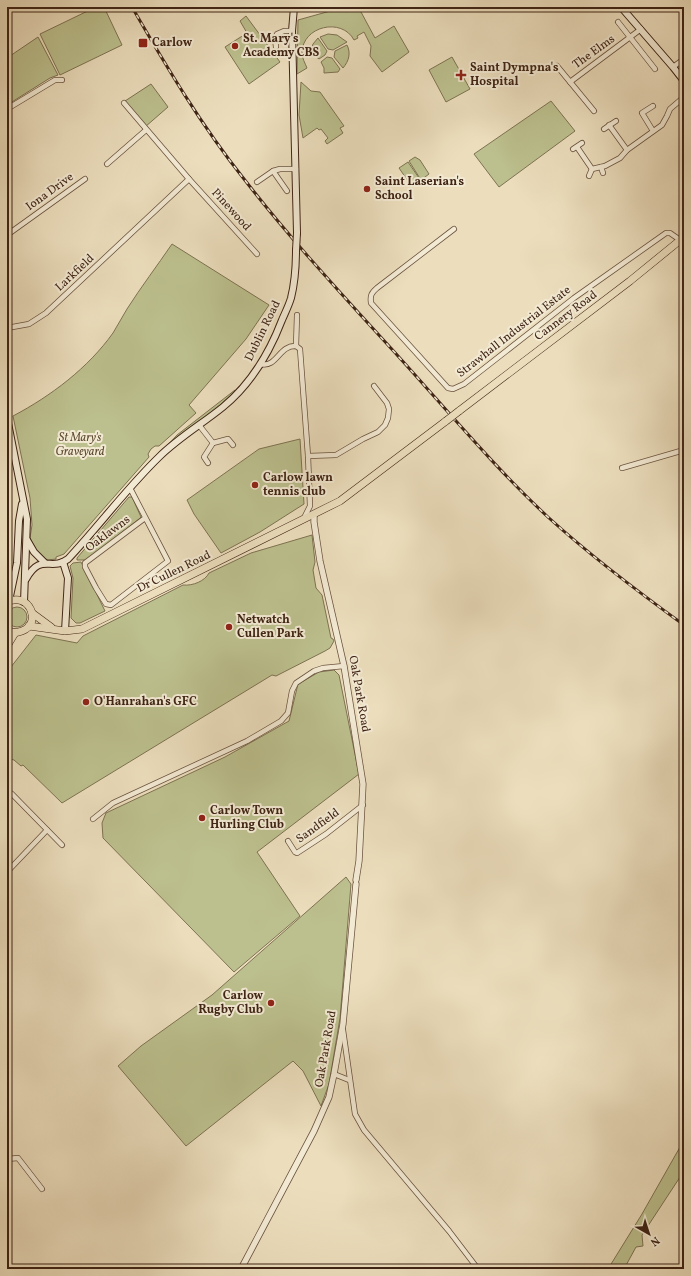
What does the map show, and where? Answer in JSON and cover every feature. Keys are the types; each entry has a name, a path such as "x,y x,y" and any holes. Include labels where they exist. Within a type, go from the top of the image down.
{"main road":[{"name":"Dublin Road","path":"63,562 75,552 159,457 235,396 261,364 291,299 296,271 297,233 292,31 294,7"},
{"path":"621,7 674,67 684,81"},
{"name":"Cannery Road","path":"317,514 340,502 630,281 682,239"},
{"path":"7,418 21,488 22,501 27,519 24,602"},
{"path":"7,630 15,633 21,632 29,626 31,622 31,608 19,600 8,601 17,563 19,521 22,501"},
{"name":"Dr Cullen Road","path":"29,626 65,631 82,629 303,519 317,514"},
{"path":"27,540 34,552 44,562"},
{"path":"17,563 44,562 59,564 63,562 68,578 65,631"},
{"path":"26,579 31,570 44,562"},
{"path":"32,613 52,628"},
{"path":"7,646 15,633"}],"street":[{"name":"The Elms","path":"618,22 655,69"},
{"name":"The Elms","path":"570,82 641,29"},
{"path":"276,46 275,39 279,32 292,31"},
{"path":"674,67 684,59"},
{"name":"The Elms","path":"557,66 594,111"},
{"path":"7,109 55,80 62,80"},
{"path":"588,176 592,169 601,167 620,158 627,150 662,125 670,109 684,97"},
{"name":"Pinewood","path":"124,103 146,130 257,254"},
{"path":"653,106 642,113 654,131"},
{"path":"604,129 616,121"},
{"path":"610,125 627,150"},
{"path":"107,164 146,130"},
{"path":"582,144 575,148 592,169"},
{"path":"601,167 603,173"},
{"path":"257,182 273,171 280,169 296,169"},
{"path":"273,171 287,191"},
{"name":"Iona Drive","path":"7,235 85,179"},
{"name":"Larkfield","path":"7,328 29,324 46,313 190,179"},
{"name":"Strawhall Industrial Estate","path":"454,229 377,288 370,296 371,303 448,388 453,389 464,384 571,300 666,233 670,233 682,239"},
{"path":"296,346 297,315"},
{"path":"261,364 266,365 271,363 286,348 296,346"},
{"path":"296,346 300,348 301,356 308,456 310,506 303,519"},
{"path":"308,456 336,456 363,439 378,432 385,425 388,418 389,409 387,403 374,386"},
{"path":"199,425 213,443"},
{"path":"208,463 204,457 213,443 228,439 234,445"},
{"path":"622,468 684,450"},
{"name":"Oaklawns","path":"130,488 168,561 111,605 106,604 96,588 85,567 85,564 145,518"},
{"path":"310,506 317,514"},
{"name":"Oak Park Road","path":"241,1269 314,1132 328,1097 334,1074 343,1024 359,861 363,784 344,666 320,562 314,522 317,514"},
{"path":"93,819 113,803 247,741 281,721 288,713 292,691 296,682 314,671 323,668 344,666"},
{"path":"7,791 12,794 62,845"},
{"name":"Sandfield","path":"288,841 295,852 298,853 326,834 363,805"},
{"path":"7,872 47,830"},
{"path":"343,1024 355,1114 364,1130 449,1231 478,1269"},
{"path":"334,1074 350,1080"},
{"path":"7,1159 18,1158 42,1189"}],"green space":[{"path":"96,7 104,7 122,45 60,75 40,34"},
{"path":"341,8 343,11 350,9 359,10 375,38 394,26 409,52 382,72 370,56 371,46 364,32 357,36 358,38 354,40 348,33 341,29 332,27 324,28 315,31 308,36 302,53 307,68 297,74 298,20"},
{"path":"246,16 280,62 249,84 225,47 247,33 240,21"},
{"path":"328,34 337,35 347,42 333,50 328,49 320,37"},
{"path":"38,37 58,75 50,78 7,105 7,58"},
{"path":"318,38 327,51 325,55 319,59 310,54 313,44"},
{"path":"347,45 349,57 343,68 334,57 335,51"},
{"path":"327,57 332,58 340,69 338,72 324,73 324,68 321,62"},
{"path":"452,57 470,89 446,102 429,70"},
{"path":"301,82 311,91 320,92 344,126 340,128 343,133 327,144 325,141 328,138 321,129 319,130 317,128 303,138 299,115"},
{"path":"151,84 168,107 145,127 125,101"},
{"path":"551,101 575,131 499,187 474,154"},
{"path":"415,157 420,160 429,174 421,180 409,161"},
{"path":"408,162 419,178 410,184 399,168"},
{"name":"St Mary's Graveyard","path":"172,244 269,305 246,339 189,405 196,413 159,446 155,446 151,449 148,454 149,457 64,554 56,557 56,559 48,560 43,558 38,554 30,538 32,525 30,498 13,416 55,390 92,358 113,333 132,301"},
{"path":"235,390 236,391 204,419 165,448 177,435"},
{"name":"Carlow lawn tennis club","path":"300,439 304,504 260,532 221,553 194,514 187,500 259,449"},
{"path":"129,497 132,497 141,517 87,560 77,560 77,558"},
{"path":"312,535 315,562 313,570 316,588 322,595 331,638 334,641 330,648 276,676 272,675 62,803 23,765 21,766 14,760 7,758 7,672 36,635 77,643 83,636 183,585 191,585 198,582 205,578 209,573 251,553"},
{"path":"81,562 105,611 80,623 76,623 71,618 73,578 70,566 73,563"},
{"path":"17,607 24,610 27,617 24,624 17,627 10,624 7,617 10,610"},
{"name":"Carlow Town Hurling Club","path":"334,670 339,675 359,774 257,852 300,916 234,972 103,838 102,823 106,813 225,757 289,721 298,684 319,672"},
{"name":"Carlow Rugby Club","path":"346,877 351,884 340,1018 329,1084 321,1106 303,1071 293,1061 186,1146 118,1066 141,1046 212,995"},
{"path":"684,1140 684,1171 642,1235 643,1246 636,1247 624,1269 608,1269 642,1214"}],"railway":[{"path":"132,7 185,95 228,159 281,225 339,291 529,499 598,560 684,625"}],"place":[{"name":"Carlow","path":"143,43"},
{"name":"St. Mary's Academy CBS","path":"235,46"},
{"name":"Saint Dympna's Hospital","path":"461,75"},
{"name":"Saint Laserian's School","path":"367,189"},
{"name":"Carlow lawn tennis club","path":"255,485"},
{"name":"Netwatch Cullen Park","path":"229,627"},
{"name":"O'Hanrahan's GFC","path":"86,702"},
{"name":"Carlow Town Hurling Club","path":"202,818"},
{"name":"Carlow Rugby Club","path":"271,1003"}]}
